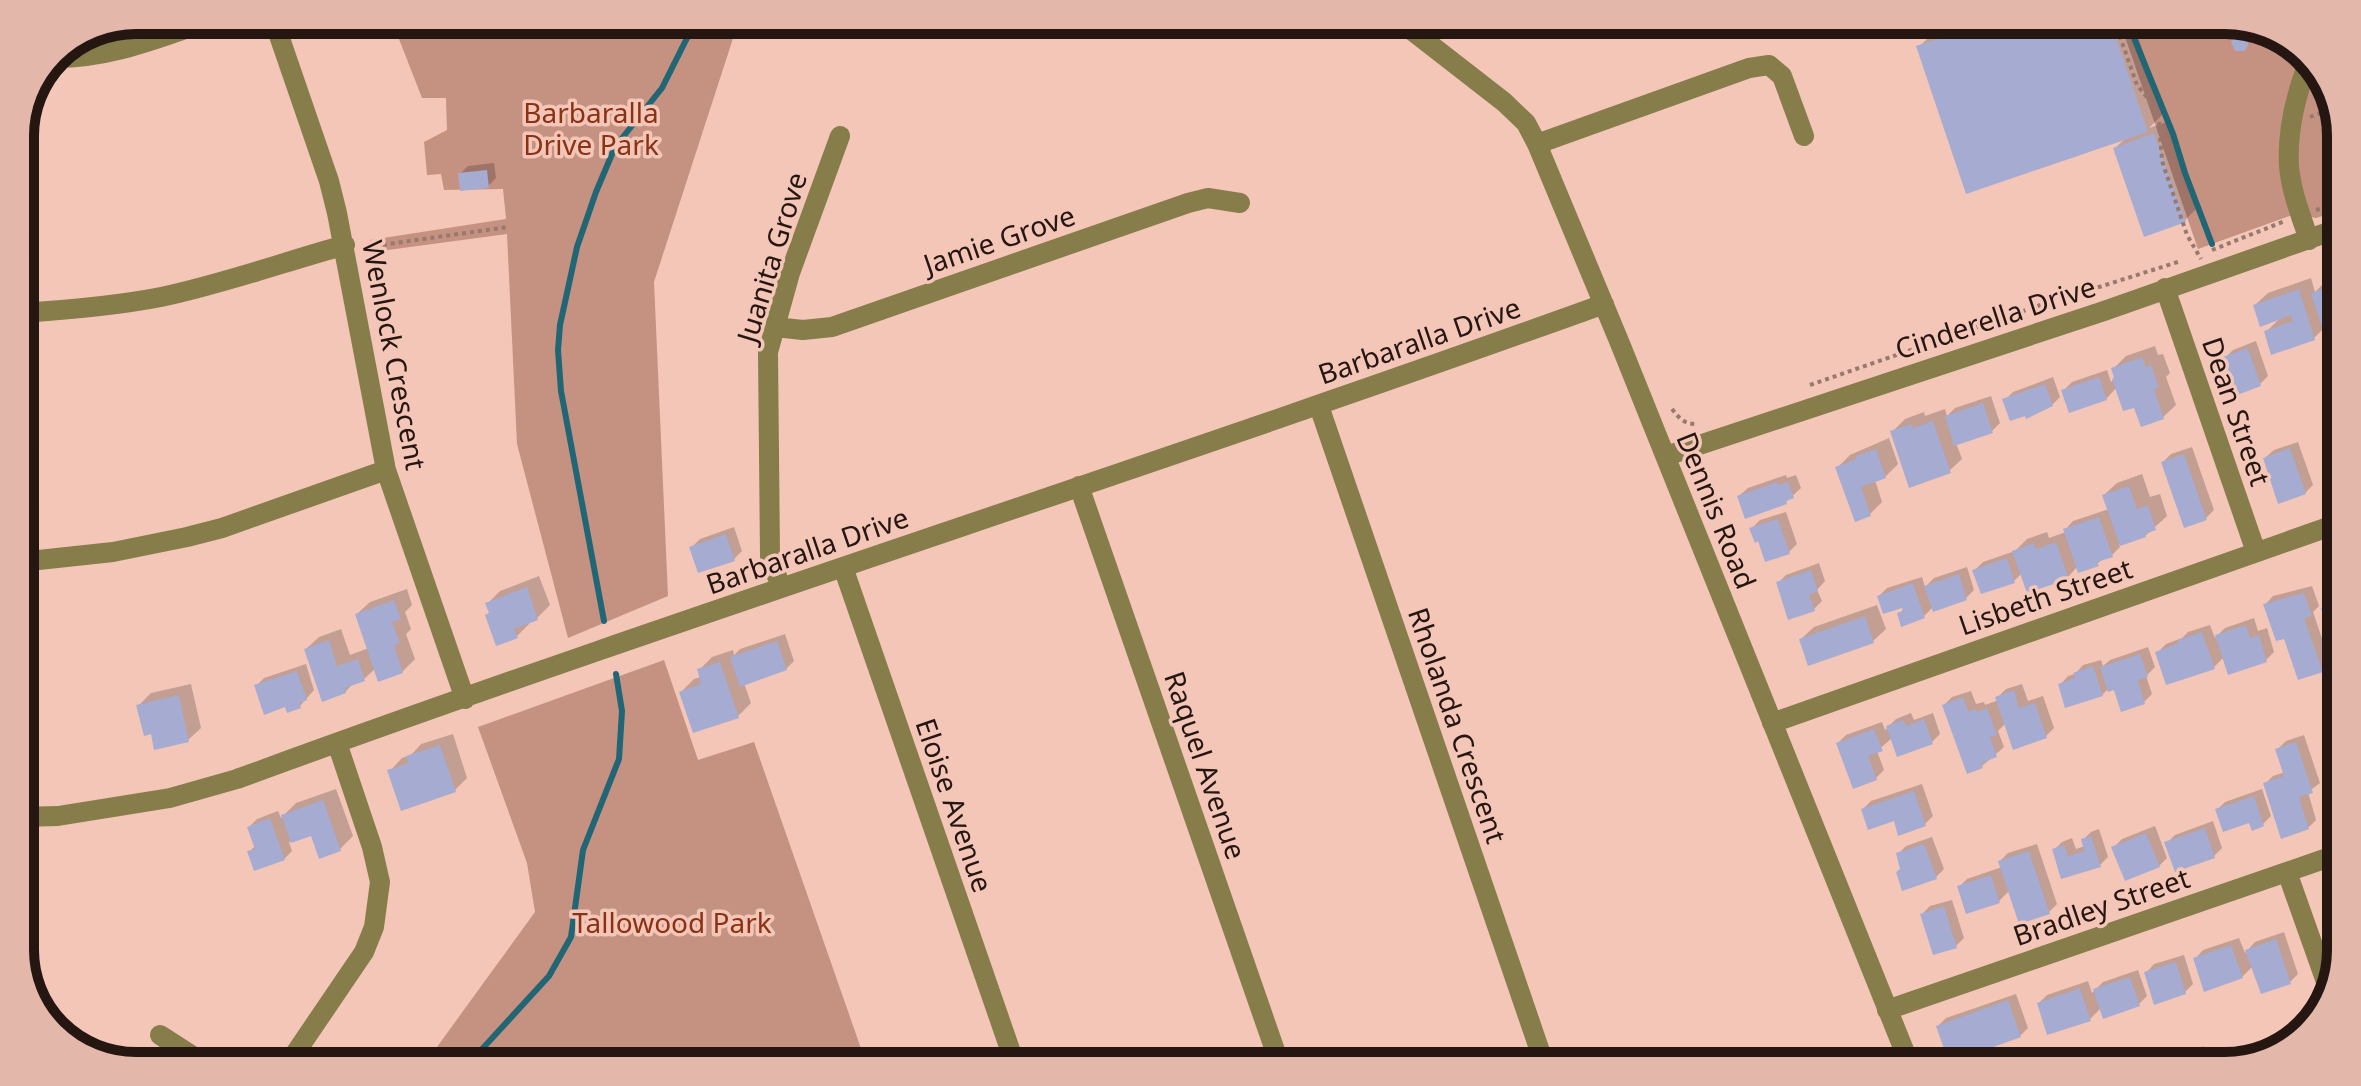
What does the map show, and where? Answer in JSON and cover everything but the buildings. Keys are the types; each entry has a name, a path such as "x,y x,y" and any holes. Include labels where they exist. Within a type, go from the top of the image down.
{"street":[{"path":"71,58 110,54 169,34"},
{"name":"Wenlock Crescent","path":"278,34 329,181 345,245 386,470 465,699"},
{"name":"Dennis Road","path":"1417,34 1504,102 1526,123 1537,144 1666,456 1905,1052"},
{"path":"1537,144 1749,68 1769,65 1782,76 1804,136"},
{"path":"2305,72 2291,124 2289,167 2309,240"},
{"name":"Juanita Grove","path":"781,588 770,556 768,352 790,273 840,136"},
{"name":"Jamie Grove","path":"775,327 803,330 832,327 1188,203 1208,198 1240,203"},
{"name":"Cinderella Drive","path":"1666,456 2104,311 2327,233"},
{"path":"34,312 160,297 345,245"},
{"name":"Dean Street","path":"2165,288 2256,552"},
{"name":"Barbaralla Drive","path":"34,817 58,816 170,798 237,779 781,588 1319,406 1604,304"},
{"name":"Rholanda Crescent","path":"1319,406 1540,1052"},
{"path":"34,560 113,552 187,537 222,528 386,470"},
{"name":"Raquel Avenue","path":"1079,486 1276,1052"},
{"name":"Lisbeth Street","path":"1772,723 2327,527"},
{"name":"Eloise Avenue","path":"843,567 1011,1052"},
{"path":"296,1052 364,952 374,927 380,882 372,847 337,743"},
{"name":"Bradley Street","path":"1887,1010 2327,858"},
{"path":"2287,872 2323,975"},
{"path":"160,1035 186,1052"}],"path":[{"path":"2119,34 2137,85 2153,105 2159,120 2162,161 2187,235 2198,256 2327,206"},
{"path":"367,247 508,227"},
{"path":"1799,389 2078,292 2185,260"},
{"path":"1672,409 1690,424 1700,424"}],"green space":[{"name":"Barbaralla Drive Park","path":"397,34 734,34 654,282 668,596 568,638 517,444 507,234 373,252 370,240 506,219 503,189 444,190 441,174 427,175 424,142 447,130 446,98 422,98"},
{"path":"2124,34 2225,34 2264,42 2282,51 2302,69 2322,103 2327,129 2327,215 2316,218 2295,214 2198,249"},
{"name":"Tallowood Park","path":"664,660 698,760 754,742 862,1052 433,1052 535,912 527,863 478,727"}],"waterway":[{"path":"604,621 561,391 560,325 577,247 615,147 662,88 689,34"},
{"path":"2132,34 2173,134 2212,244"},
{"path":"479,1052 549,976 571,937 583,850 619,759 622,711 616,674"}]}
